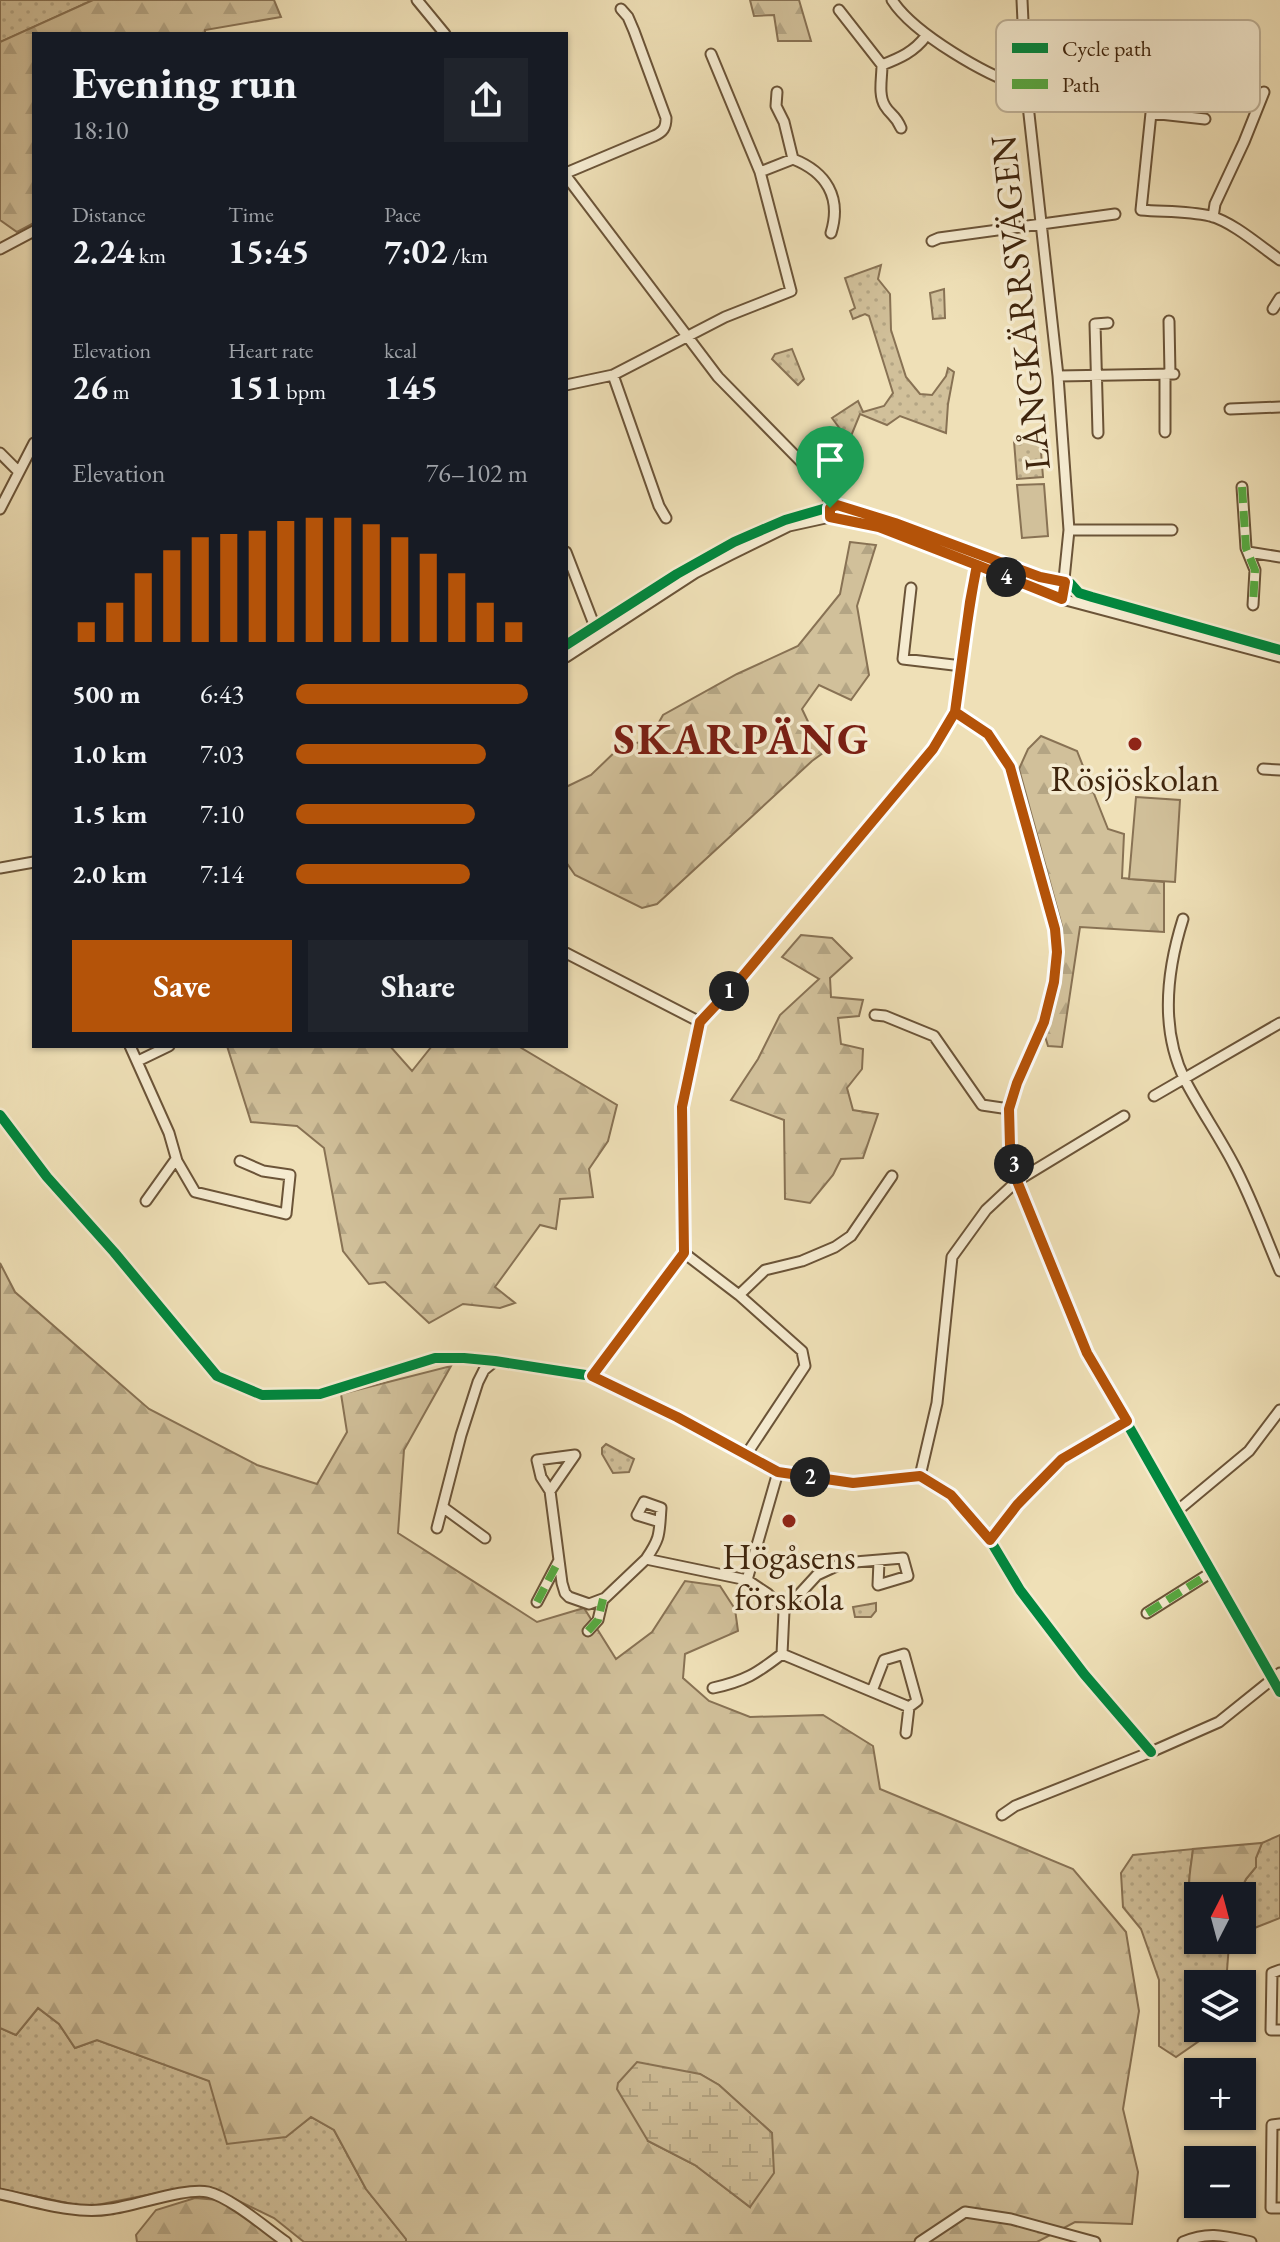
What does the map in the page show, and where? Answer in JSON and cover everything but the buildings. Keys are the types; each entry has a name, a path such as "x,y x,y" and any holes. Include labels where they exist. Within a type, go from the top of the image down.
{"street":[{"path":"417,0 443,32"},
{"path":"892,0 926,36 996,77"},
{"name":"LÅNGKÄRRSVÄGEN","path":"1022,0 1023,20"},
{"path":"568,173 663,132 666,125 634,31 621,9"},
{"path":"839,10 882,65 881,95 885,107 896,116 901,128"},
{"path":"882,65 917,48 926,36"},
{"path":"568,385 613,375 725,317 791,291 760,172 711,54"},
{"path":"777,92 776,106 784,122 793,159"},
{"path":"1260,102 1264,92"},
{"name":"LÅNGKÄRRSVÄGEN","path":"1029,112 1058,376 1069,530 1062,599"},
{"path":"1213,217 1215,204 1256,112"},
{"path":"1205,119 1151,113 1141,210 1213,217 1280,260"},
{"path":"760,172 793,159 809,166 826,181 834,206 835,220 831,233"},
{"path":"568,177 718,377 821,482 828,497 830,517"},
{"path":"932,241 1115,214"},
{"path":"0,249 32,232"},
{"path":"1273,309 1280,298"},
{"path":"1165,432 1170,374 1169,321"},
{"path":"1098,433 1095,324 1108,323"},
{"path":"1058,376 1170,374"},
{"path":"613,375 666,518"},
{"path":"1230,409 1280,407"},
{"path":"0,509 32,446"},
{"path":"0,453 18,471"},
{"path":"1242,487 1246,548 1255,570 1253,605"},
{"path":"568,656 695,573 789,526 830,517 879,527 1062,599 1280,657"},
{"path":"1069,530 1172,530"},
{"path":"1248,552 1280,557"},
{"path":"568,557 600,633"},
{"path":"592,1376 684,1253 682,1107 700,1022 743,976 933,749 955,712 977,565"},
{"path":"911,588 903,659 962,666"},
{"path":"955,712 988,734 1010,767 1055,929 1057,952 1051,996 1044,1022 1009,1109 1010,1146 1017,1181 1087,1353 1212,1572 1276,1676 1280,1692"},
{"path":"1263,769 1280,770"},
{"path":"0,868 32,862"},
{"path":"1183,919 1174,949 1168,1011 1172,1045 1184,1079 1235,1168 1280,1271"},
{"path":"568,954 700,1022"},
{"path":"875,1015 885,1016 934,1036 982,1105 1009,1109"},
{"path":"1154,1096 1280,1023"},
{"path":"131,1048 169,1133 176,1159 195,1192 286,1214 290,1175 263,1171 240,1161"},
{"path":"138,1061 165,1048"},
{"path":"0,1115 47,1177 217,1376 262,1395 320,1394 435,1358 495,1361 592,1376 677,1417 778,1472 853,1483 920,1476 951,1495 990,1540 1020,1590 1084,1674 1151,1752"},
{"path":"920,1476 937,1403 952,1257 986,1210 1017,1181 1124,1116"},
{"path":"146,1201 176,1159"},
{"path":"739,1295 765,1270 802,1261 835,1247 851,1236 892,1176"},
{"path":"684,1253 739,1295 802,1351 805,1366 746,1455"},
{"path":"437,1528 478,1382 484,1370 495,1361"},
{"path":"1177,1511 1249,1451 1280,1410"},
{"path":"990,1540 1017,1505 1062,1459 1127,1421"},
{"path":"550,1491 575,1455 537,1460 541,1477 550,1491 558,1562 565,1593 589,1604 603,1599 646,1559 658,1541 660,1522"},
{"path":"747,1580 778,1472"},
{"path":"444,1508 485,1538"},
{"path":"646,1559 747,1580 768,1594 784,1611"},
{"path":"782,1654 784,1611 817,1575 843,1563 879,1561"},
{"path":"537,1602 558,1562"},
{"path":"1147,1613 1212,1572"},
{"path":"588,1631 598,1620 603,1599"},
{"path":"713,1688 740,1682 782,1654"},
{"path":"782,1654 909,1707"},
{"path":"872,1691 884,1660 904,1654 917,1701 909,1707 906,1733"},
{"path":"1002,1815 1015,1806 1219,1722 1276,1676"},
{"path":"1280,1970 1272,1973 1271,2030 1280,2030"},
{"path":"1280,2124 1272,2125 1271,2208 1280,2208"},
{"path":"0,2194 89,2211 207,2191 227,2201 286,2242"},
{"path":"920,2242 965,2212 1011,2219 1095,2242"},
{"path":"1183,2242 1211,2234 1251,2242"}],"green space":[{"path":"0,0 93,0 0,42"},
{"path":"93,0 274,0 281,17 205,32 32,32 32,224 17,232 0,220 0,42"},
{"path":"750,0 799,0 811,41 778,41 774,15 754,16"},
{"path":"881,265 878,279 890,294 891,330 906,377 920,394 932,395 948,368 954,372 946,433 900,416 887,425 860,414 849,441 832,418 858,401 863,412 884,406 893,393 869,316 865,314 853,319 850,311 855,308 845,278"},
{"path":"944,289 945,318 933,319 930,293"},
{"path":"792,349 804,379 798,385 772,359 775,354"},
{"path":"1040,439 1043,477 1017,479 1014,441"},
{"path":"1044,484 1048,536 1022,538 1017,485"},
{"path":"850,542 876,545 857,606 869,675 851,700 819,685 802,709 823,753 657,904 642,908 575,875 568,865 568,786 591,775 620,747 649,740 663,715 737,674 798,646 840,594"},
{"path":"1041,736 1077,751 1108,829 1124,834 1122,878 1164,882 1164,932 1080,927 1062,1047 1048,1046 1044,1033 1060,971 1062,926 1019,769 1028,749"},
{"path":"1136,797 1180,800 1175,882 1129,879"},
{"path":"801,935 832,938 852,958 830,978 831,997 863,1000 859,1016 838,1018 841,1044 863,1049 862,1069 847,1088 853,1110 878,1114 863,1158 841,1159 833,1175 810,1203 785,1199 784,1120 731,1100 758,1059 780,1015 819,979 782,957"},
{"path":"228,1048 392,1048 412,1071 430,1048 521,1048 617,1105 608,1141 589,1169 593,1197 560,1199 556,1229 540,1225 495,1287 515,1303 500,1308 463,1304 429,1323 385,1282 369,1284 343,1251 324,1148 297,1126 251,1122"},
{"path":"0,1263 15,1292 149,1409 257,1465 317,1484 347,1432 341,1394 451,1366 404,1450 398,1533 537,1622 584,1608 616,1659 652,1632 685,1581 720,1586 735,1609 738,1631 685,1654 683,1678 709,1701 750,1717 823,1715 873,1746 880,1789 1073,1869 1126,1932 1139,2011 1123,2109 1138,2172 1132,2224 1075,2222 1037,2242 406,2242 366,2189 334,2130 311,2117 286,2137 227,2144 209,2081 97,2040 75,2048 59,2024 38,2008 16,2035 0,2028","holes":["700,2074 719,2085 772,2133 750,2207 695,2165 648,2141"]},
{"path":"606,1444 634,1459 629,1472 613,1473 602,1454"},
{"path":"876,1603 876,1611 871,1617 855,1617 853,1607"},
{"path":"1280,1835 1280,1918 1256,1928 1256,1882 1245,1882 1256,1867 1262,1843"},
{"path":"1262,1843 1256,1867 1245,1882 1190,1882 1193,1849"},
{"path":"1193,1849 1190,1882 1184,1882 1184,1954 1228,1954 1227,1970 1184,1970 1184,2042 1198,2042 1176,2057 1159,2046 1159,1980 1141,1929 1123,1907 1121,1873 1133,1855"},
{"path":"38,2008 59,2024 75,2048 97,2040 210,2081 285,2137 311,2117 334,2130 366,2189 406,2242 304,2242 274,2218 210,2187 157,2193 87,2207 0,2189 0,2028 16,2035"},
{"path":"637,2062 700,2074 719,2085 772,2133 774,2173 750,2207 695,2165 648,2141 617,2089 618,2083"},
{"path":"195,2198 219,2200 280,2242 137,2242 136,2235 156,2210"}],"marked path":[{"path":"1242,487 1246,548 1255,570 1253,605"},
{"path":"537,1602 558,1562"},
{"path":"1147,1613 1212,1572"},
{"path":"588,1631 598,1620 603,1599"}],"cycle path":[{"path":"568,644 677,574 734,542 785,520 837,505 895,523 1040,577 1071,584 1079,593 1280,650"},
{"path":"955,712 988,734 1010,767 1055,929 1057,952 1054,982 1044,1022 1009,1109 1010,1146 1017,1181 1087,1353 1280,1692"},
{"path":"0,1115 47,1177 217,1376 262,1395 320,1394 435,1358 495,1361 592,1376 677,1417 778,1472 853,1483 920,1476 951,1495 990,1540 1020,1590 1084,1674 1151,1752"}],"place":[{"name":"Rösjöskolan","path":"1135,744"},
{"name":"Högåsens förskola","path":"789,1521"}],"district":[{"name":"SKARPÄNG","path":"742,738"}],"route":[{"path":"830,508 830,517 879,527 977,565 970,602 955,712 933,749 743,976 700,1022 682,1107 684,1253 592,1376 677,1417 778,1472 853,1483 920,1476 951,1495 990,1540 1017,1505 1062,1459 1127,1421 1087,1353 1017,1181 1010,1146 1009,1109 1044,1022 1054,982 1057,952 1055,929 1010,767 988,734 955,712 977,565 1062,599 1065,582 1040,577 895,523 837,505 830,508"}]}
